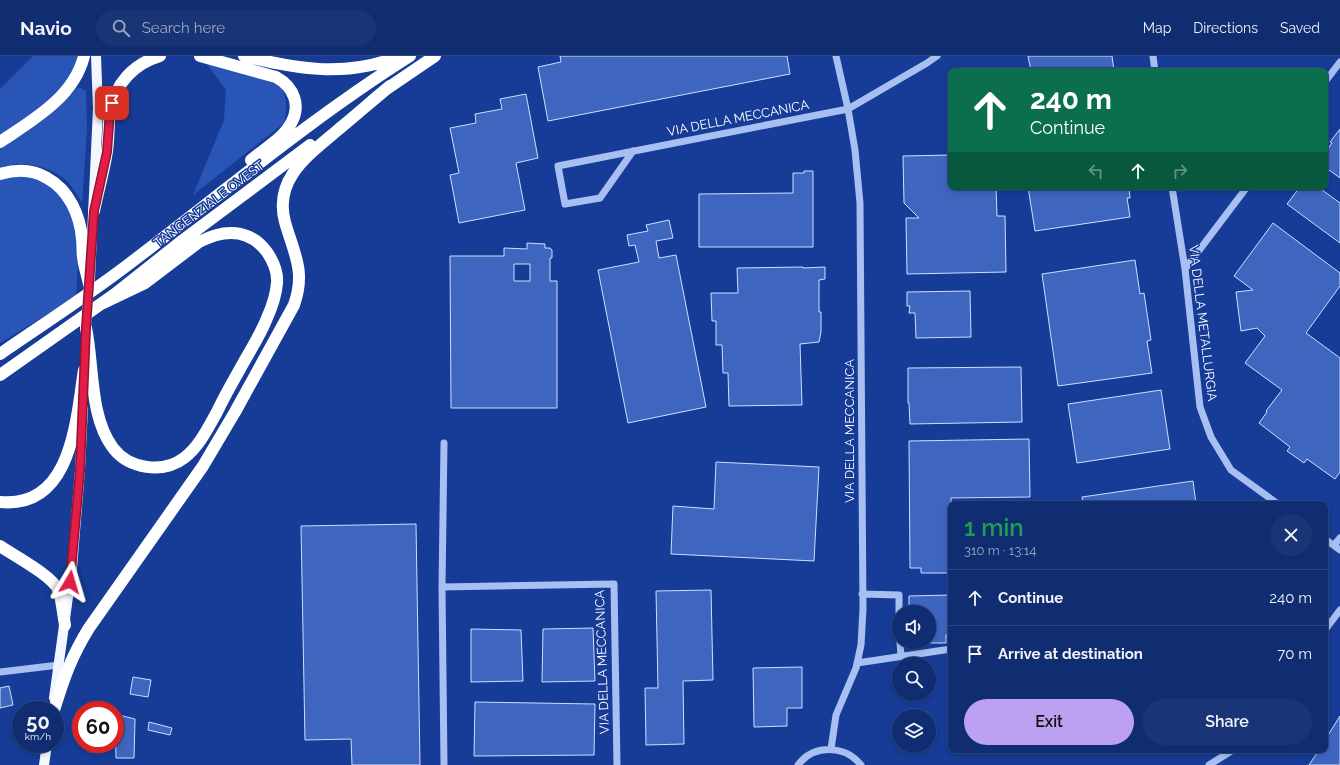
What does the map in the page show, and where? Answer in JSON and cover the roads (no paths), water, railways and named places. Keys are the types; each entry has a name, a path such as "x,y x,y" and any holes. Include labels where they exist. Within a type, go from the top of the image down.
{"highway":[{"path":"0,142 51,106 69,88 80,68 84,56"},
{"path":"94,211 107,152 110,111 115,95 119,86 133,70 142,63 160,56"},
{"path":"124,268 278,138 287,129 293,119 295,101 291,89 286,83 266,74 200,56"},
{"path":"244,56 287,66 325,70 368,66 400,56"},
{"name":"TANGENZIALE OVEST","path":"0,354 124,268 206,203 325,114 410,56"},
{"name":"TANGENZIALE OVEST","path":"0,375 103,303 223,210 390,86 435,56"},
{"path":"56,701 67,670 77,648 210,456 294,305 300,273 285,222 282,204 284,192 290,179 306,157 390,86"},
{"path":"0,174 19,170 28,170 42,175 67,194 76,212 87,259 89,284"},
{"path":"88,374 100,420 109,442 118,454 130,462 146,467 164,467 177,462 190,453 204,434 266,320 276,290 277,274 270,257 258,242 251,237 242,234 226,233 199,242 145,283 103,303"},
{"path":"0,349 75,302"},
{"path":"0,502 20,501 34,496 52,483 67,457 88,374 90,345 86,328"},
{"path":"0,380 44,344"},
{"path":"0,546 44,574 55,584 60,598 65,625"}],"main road":[{"path":"87,259 94,211 98,109 96,56"},
{"path":"86,328 89,284"},
{"path":"54,701 77,522 88,374"},
{"path":"44,765 46,753"}],"street":[{"name":"VIA DELLA MECCANICA","path":"831,749 836,715 857,662 861,645 862,594 860,203 855,150 836,56"},
{"path":"848,110 938,56"},
{"path":"1152,56 1154,68"},
{"path":"1328,78 1340,62"},
{"name":"VIA DELLA MECCANICA","path":"633,151 600,198 565,204 558,166 633,151 848,110"},
{"name":"VIA DELLA METALLURGIA","path":"1172,190 1185,269 1200,407 1211,437 1231,470 1274,501"},
{"path":"1185,269 1245,190"},
{"path":"444,443 442,587 444,765"},
{"path":"1328,541 1337,548 1340,538"},
{"name":"VIA DELLA MECCANICA","path":"442,587 614,584 617,765"},
{"path":"862,594 899,595 899,605"},
{"path":"1328,626 1340,610"},
{"path":"900,649 901,656"},
{"path":"857,662 948,649"},
{"path":"0,672 59,665"},
{"path":"798,765 810,754 820,750 831,749 850,754 861,765"},
{"path":"1209,765 1229,753"}]}
